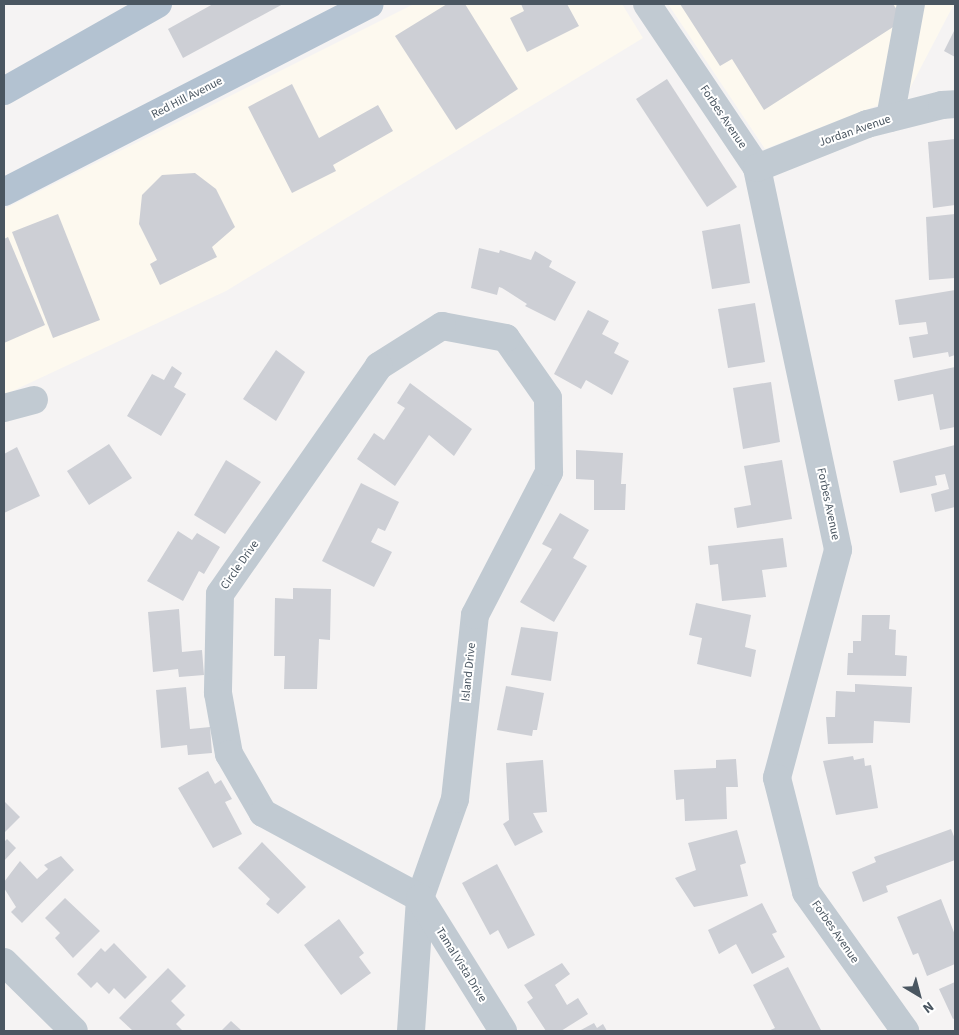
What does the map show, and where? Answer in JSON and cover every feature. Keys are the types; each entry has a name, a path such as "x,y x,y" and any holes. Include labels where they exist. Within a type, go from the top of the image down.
{"main road":[{"path":"4,91 158,4"},
{"name":"Red Hill Avenue","path":"4,192 370,4"}],"street":[{"name":"Forbes Avenue","path":"647,4 757,168 838,550 777,778 806,892 905,1031"},
{"path":"879,121 912,4"},
{"name":"Jordan Avenue","path":"757,168 879,121 955,104"},
{"name":"Circle Drive","path":"420,898 263,813 229,754 218,693 220,594 379,366 442,326 506,338"},
{"name":"Island Drive","path":"411,1031 420,898 455,799 475,615 549,472 548,398 506,338"},
{"path":"4,408 34,400"},
{"name":"Tamal Vista Drive","path":"420,898 503,1031"},
{"path":"4,962 74,1031"}],"shaded area":[{"path":"414,4 622,4 643,38 226,291 4,395 4,209"},
{"path":"668,4 954,4 907,94 765,149"}],"building":[{"path":"213,4 283,4 183,58 168,29"},
{"path":"447,4 465,4 518,89 456,130 395,36"},
{"path":"521,4 567,4 579,26 527,52 510,18 524,11"},
{"path":"680,4 893,4 904,20 764,110 732,59 720,66"},
{"path":"955,29 955,57 944,51"},
{"path":"667,79 737,187 707,207 636,99"},
{"path":"292,84 319,138 378,105 393,131 333,165 336,171 292,193 248,107"},
{"path":"955,139 955,205 933,208 928,142"},
{"path":"195,173 216,189 235,227 212,247 217,257 160,285 150,264 157,260 139,224 142,195 162,175"},
{"path":"58,214 100,320 53,338 12,232"},
{"path":"955,214 955,278 929,280 926,217"},
{"path":"740,224 750,283 712,289 702,231"},
{"path":"8,237 45,325 4,343 4,239"},
{"path":"479,248 499,253 500,250 531,260 535,251 552,261 549,267 576,282 555,321 525,306 527,304 502,288 499,287 497,295 471,288"},
{"path":"955,290 955,355 949,357 948,352 913,358 909,337 928,334 926,322 899,325 895,300"},
{"path":"755,303 765,362 728,368 718,309"},
{"path":"588,310 609,321 602,334 619,343 614,353 629,361 612,395 586,380 581,389 554,374"},
{"path":"276,350 305,372 276,421 243,399"},
{"path":"172,366 182,373 174,387 186,394 161,436 127,416 152,374 164,380"},
{"path":"955,367 955,427 940,430 933,394 898,401 894,380"},
{"path":"771,382 780,442 743,449 733,388"},
{"path":"410,383 472,429 454,456 429,435 395,486 357,459 374,433 384,440 405,408 397,403"},
{"path":"109,444 132,478 89,505 67,471"},
{"path":"955,445 955,507 935,512 931,494 949,489 945,474 935,476 937,485 900,493 893,461"},
{"path":"17,447 40,496 4,513 4,454"},
{"path":"576,450 623,453 621,484 626,484 625,510 594,510 594,480 576,479"},
{"path":"226,460 261,482 225,534 194,515"},
{"path":"782,460 792,519 737,528 734,508 751,505 744,466"},
{"path":"361,483 399,502 385,531 378,528 371,542 392,552 374,587 322,561"},
{"path":"560,513 589,530 573,558 587,566 554,622 520,602 552,549 542,544"},
{"path":"178,531 192,540 197,533 220,547 204,574 199,571 183,601 147,581"},
{"path":"783,538 787,567 762,570 766,597 722,601 718,564 710,565 708,546"},
{"path":"293,588 331,589 330,640 319,639 317,689 284,689 285,656 274,656 275,598 293,599"},
{"path":"696,603 751,615 745,647 756,650 751,677 697,664 702,638 689,635"},
{"path":"179,609 182,652 202,650 204,675 179,677 178,669 153,672 148,612"},
{"path":"862,615 890,615 889,629 896,630 895,655 907,656 906,676 847,675 848,653 853,653 853,641 861,641"},
{"path":"521,627 558,632 551,681 511,675"},
{"path":"855,684 912,687 910,723 874,721 873,743 828,744 826,717 835,717 836,691 855,692"},
{"path":"506,686 544,693 537,730 533,730 532,736 497,730"},
{"path":"186,687 190,729 210,727 212,753 188,755 187,745 161,748 156,690"},
{"path":"853,756 854,760 864,758 865,766 871,765 878,808 836,815 823,761"},
{"path":"736,759 738,787 726,787 727,819 685,821 684,799 676,800 674,770 716,768 716,760"},
{"path":"543,760 547,812 533,813 543,832 515,846 503,824 509,820 506,763"},
{"path":"208,771 215,784 221,780 232,799 225,802 242,834 213,848 178,788"},
{"path":"4,801 20,817 4,833"},
{"path":"951,829 955,839 955,860 886,886 888,892 863,902 852,872 876,862 874,857"},
{"path":"737,830 746,863 740,865 748,896 694,907 675,878 696,870 688,843"},
{"path":"7,839 16,848 4,861 4,842"},
{"path":"262,842 306,887 278,914 266,904 270,899 238,868"},
{"path":"61,856 74,870 22,923 11,912 16,907 4,888 4,882 20,861 37,879 48,869 44,865"},
{"path":"497,864 535,935 508,949 498,930 490,935 462,883"},
{"path":"65,898 100,931 73,958 55,938 60,933 45,918"},
{"path":"941,899 955,935 955,964 927,976 918,953 913,955 897,917"},
{"path":"762,903 777,932 772,934 785,957 752,974 736,944 719,954 708,930"},
{"path":"339,919 364,953 359,957 371,973 341,995 304,945"},
{"path":"114,943 147,977 125,999 114,988 109,994 97,982 91,988 77,974 101,948 105,952"},
{"path":"562,963 570,974 555,985 567,1005 578,998 588,1014 561,1031 546,1031 527,1002 533,998 524,985"},
{"path":"788,967 821,1030 768,1031 775,1028 753,985"},
{"path":"168,968 186,986 171,1001 185,1015 176,1024 183,1031 133,1031 119,1018"},
{"path":"955,982 955,1018 953,1019 939,989"},
{"path":"231,1021 242,1031 221,1031"},
{"path":"594,1023 597,1028 603,1024 607,1031 579,1031"}]}
